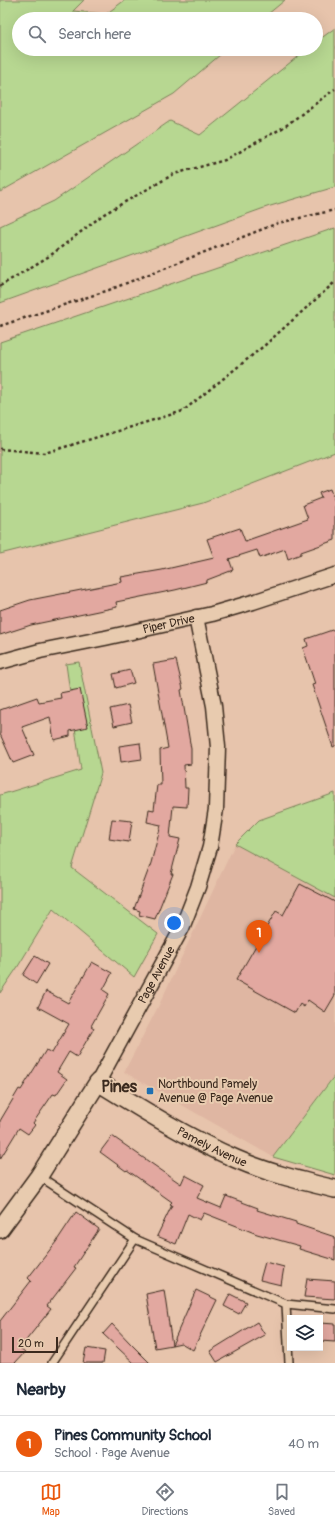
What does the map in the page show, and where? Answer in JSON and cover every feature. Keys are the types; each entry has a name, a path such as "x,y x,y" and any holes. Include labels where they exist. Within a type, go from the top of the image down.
{"street":[{"name":"Piper Drive","path":"0,662 40,651 106,638 254,602 335,575"},
{"name":"Page Avenue","path":"0,1229 39,1176 98,1082 182,928 198,887 210,847 216,809 218,747 214,706 196,617"},
{"name":"Pamely Avenue","path":"98,1082 142,1110 186,1135 237,1159 292,1178 335,1189"}],"lane":[{"path":"39,1176 135,1239 286,1304 335,1309"},
{"path":"52,1363 135,1239"},
{"path":"286,1304 288,1363"}],"path":[{"path":"0,286 51,255 104,214 174,174 225,160 284,127 335,89"},
{"path":"0,326 109,290 278,223 335,210"},
{"path":"0,449 44,453 183,411 265,345 335,282"}],"shaded area":[{"path":"235,844 335,898 335,1075 273,1157 124,1072 158,1007"}],"green space":[{"path":"0,0 84,0 73,11 84,12 12,12 12,56 219,56 174,94 0,192"},
{"path":"125,0 285,0 270,12 109,12"},
{"path":"335,28 335,187 267,207 0,303 0,226 54,201 170,121 200,135 298,56 323,56 323,37"},
{"path":"335,228 335,452 203,503 0,554 0,342"},
{"path":"79,662 101,773 72,868 158,934 134,977 53,909 0,993 0,795 81,770 66,664"},
{"path":"335,793 335,898 235,844 259,820"},
{"path":"335,1075 335,1175 273,1157"}],"building":[{"path":"330,489 335,503 335,540 301,552 301,554 288,559 285,549 260,558 257,550 229,559 233,570 207,580 207,582 116,602 117,607 31,625 0,635 0,610 30,600 122,582 121,577 162,570 214,558 207,539 240,528 245,541 308,519 303,505 321,498 319,493"},
{"path":"335,629 335,746 333,747 312,685 315,684 303,648 308,646 306,639"},
{"path":"176,660 183,689 181,690 191,749 191,764 184,765 185,788 188,788 187,807 173,806 170,837 180,839 171,874 173,874 155,919 139,915 140,911 134,909 151,863 161,825 147,822 149,809 154,810 157,785 161,785 160,750 168,748 153,664"},
{"path":"130,670 134,683 116,688 113,674"},
{"path":"80,689 88,727 70,731 70,736 54,740 50,717 22,727 34,755 13,763 0,734 0,710 37,697 39,702 61,698 60,693"},
{"path":"128,705 132,722 114,726 110,709"},
{"path":"140,743 142,759 121,762 119,746"},
{"path":"112,819 132,821 129,842 109,839"},
{"path":"300,884 335,902 335,995 325,1012 308,1000 304,1007 300,1004 295,1013 236,980 276,911 283,915"},
{"path":"35,956 48,964 36,984 23,975"},
{"path":"92,962 112,973 103,990 109,994 91,1026 94,1028 77,1057 69,1052 57,1072 67,1079 56,1095 53,1094 33,1123 35,1125 28,1134 19,1128 0,1159 0,1121 19,1089 21,1090 46,1050 52,1053 69,1024 38,1007 46,991 68,1003"},
{"path":"112,1136 181,1184 185,1175 204,1185 197,1198 221,1208 226,1196 258,1208 257,1210 296,1222 296,1224 335,1237 335,1260 299,1249 300,1246 257,1234 204,1213 200,1220 188,1214 176,1244 157,1236 172,1205 170,1204 172,1202 100,1152"},
{"path":"76,1212 99,1229 74,1267 76,1268 47,1306 51,1309 20,1348 25,1352 15,1363 0,1363 0,1321 31,1281 28,1278 56,1242"},
{"path":"265,1262 284,1267 281,1285 260,1280"},
{"path":"307,1279 335,1281 335,1299 304,1297"},
{"path":"164,1290 172,1345 155,1348 146,1294"},
{"path":"196,1290 217,1300 193,1350 181,1343 172,1345"},
{"path":"230,1294 246,1302 239,1314 224,1306"},
{"path":"257,1322 265,1335 217,1362 210,1351"},
{"path":"323,1323 335,1324 335,1342 323,1341"},
{"path":"112,1324 150,1363 134,1363 103,1334"},
{"path":"86,1348 105,1351 103,1363 83,1363"}],"place":[{"name":"Pines Community School","path":"259,953"},
{"name":"Northbound Pamely Avenue @ Page Avenue","path":"150,1091"}],"district":[{"name":"Pines","path":"119,1087"}]}
